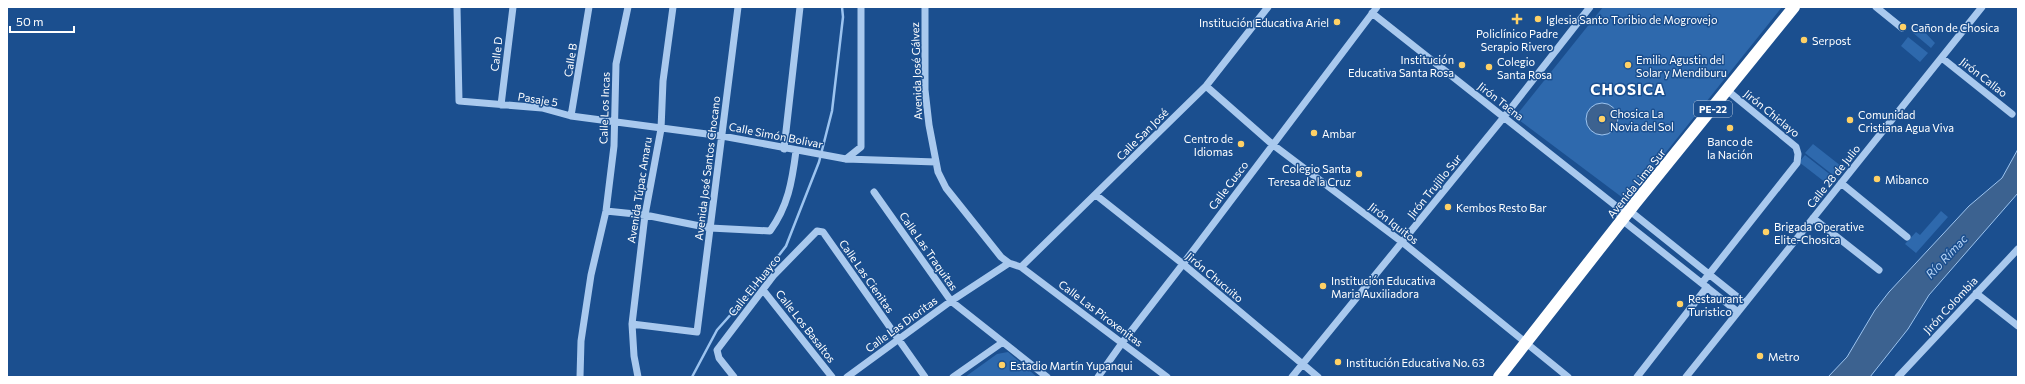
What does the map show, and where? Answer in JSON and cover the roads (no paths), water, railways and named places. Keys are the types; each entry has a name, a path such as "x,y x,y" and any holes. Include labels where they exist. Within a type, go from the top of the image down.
{"highway":[{"name":"Avenida Lima Sur","path":"1499,377 1622,220 1728,91 1794,7"}],"street":[{"name":"Pasaje 5","path":"457,7 459,101 542,108 572,116 613,121"},
{"name":"Calle D","path":"501,104 513,7"},
{"name":"Calle B","path":"572,116 590,7"},
{"name":"Calle Los Incas","path":"580,377 581,341 591,275 606,211 614,146 613,121 616,64 628,7"},
{"name":"Avenida Túpac Amaru","path":"638,377 634,356 632,324 645,215 660,129 663,81 673,7"},
{"name":"Avenida José Santos Chocano","path":"632,324 697,332 738,7"},
{"path":"784,149 800,7"},
{"path":"846,159 861,147 861,7"},
{"name":"Avenida José Gálvez","path":"925,7 926,90 936,162 946,188 1001,257 1009,263 1021,267"},
{"name":"Calle San José","path":"1021,267 1206,86 1268,7"},
{"name":"Calle Cusco","path":"1098,377 1272,144 1377,7"},
{"name":"Jirón Trujillo Sur","path":"1292,377 1301,364 1504,117 1590,7"},
{"path":"1876,7 1902,28"},
{"name":"Calle 28 de Julio","path":"1686,377 1982,7"},
{"name":"Jirón Tacna","path":"1372,13 1616,206 1630,211 1746,302"},
{"name":"Jirón Callao","path":"1942,58 2012,114"},
{"name":"Jirón Iquitos","path":"1206,86 1272,144 1402,242 1568,377"},
{"name":"Jirón Chiclayo","path":"1709,273 1797,163 1798,154 1796,146 1728,91"},
{"name":"Calle Simón Bolivar","path":"613,121 660,129 722,136 784,149 846,159 936,162"},
{"path":"606,211 645,215 710,228 770,231 781,216 791,185 796,151"},
{"path":"1841,183 1907,237"},
{"name":"Calle Las Traquitas","path":"874,192 951,301 1047,377"},
{"name":"Jirón Chucuito","path":"1096,195 1183,264 1318,377"},
{"name":"Jirón Tacna","path":"1616,206 1622,220 1738,312"},
{"path":"1813,218 1879,270"},
{"name":"Calle El Huayco","path":"734,377 719,358 717,350 774,275 817,231"},
{"name":"Calle Las Cienitas","path":"817,231 823,232 925,377"},
{"name":"Jirón Colombia","path":"1898,377 2018,249"},
{"name":"Calle Las Dioritas","path":"847,377 951,301 1009,263"},
{"name":"Calle Las Piroxenitas","path":"1021,267 1167,377"},
{"path":"1637,377 1704,285 1709,273"},
{"name":"Calle Los Basaltos","path":"762,290 832,377"},
{"path":"1976,294 2018,326"},
{"path":"953,377 1003,342"}],"water":[{"path":"1599,103 1605,103 1614,107 1618,119 1614,131 1605,135 1599,135 1590,131 1586,122 1586,116 1590,107"},
{"name":"Río Rímac","path":"2018,149 2018,193 1929,295 1908,329 1870,377 1828,377 1847,357 1875,310 1889,292 1969,206 2002,178"}],"waterway":[{"path":"692,377 717,330 750,293 786,246 819,162 832,111 843,17 842,7"}],"place":[{"name":"Policlínico Padre Serapio Rivero","path":"1517,19"},
{"name":"Iglesia Santo Toribio de Mogrovejo","path":"1538,19"},
{"name":"Institución Educativa Ariel","path":"1337,22"},
{"name":"Cañon de Chosica","path":"1903,27"},
{"name":"Serpost","path":"1804,40"},
{"name":"Institución Educativa Santa Rosa","path":"1462,65"},
{"name":"Emilio Agustin del Solar y Mendiburu","path":"1628,65"},
{"name":"Colegio Santa Rosa","path":"1489,67"},
{"name":"Chosica La Novia del Sol","path":"1602,119"},
{"name":"Comunidad Cristiana Agua Viva","path":"1850,120"},
{"name":"Banco de la Nación","path":"1730,128"},
{"name":"Ambar","path":"1314,133"},
{"name":"Centro de Idiomas","path":"1241,144"},
{"name":"Colegio Santa Teresa de la Cruz","path":"1359,174"},
{"name":"Mibanco","path":"1877,179"},
{"name":"Kembos Resto Bar","path":"1448,207"},
{"name":"Brigada Operative Elite-Chosica","path":"1766,232"},
{"name":"Institución Educativa Maria Auxiliadora","path":"1323,286"},
{"name":"Restaurant Turistico","path":"1680,304"},
{"name":"Metro","path":"1760,356"},
{"name":"Institución Educativa No. 63","path":"1338,362"},
{"name":"Estadio Martín Yupanqui","path":"1002,365"}],"district":[{"name":"CHOSICA","path":"1628,89"}]}
